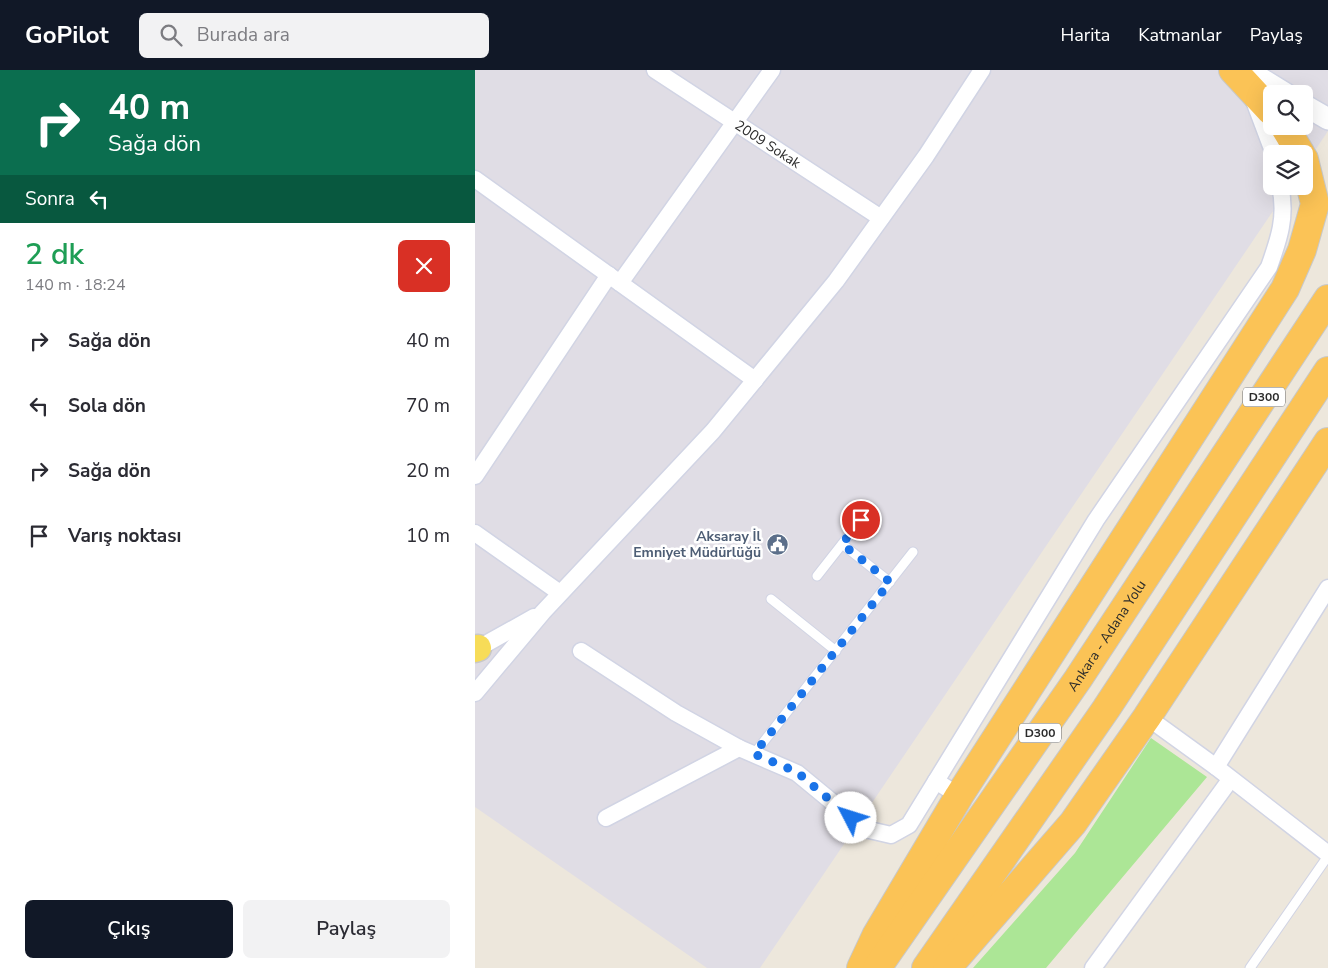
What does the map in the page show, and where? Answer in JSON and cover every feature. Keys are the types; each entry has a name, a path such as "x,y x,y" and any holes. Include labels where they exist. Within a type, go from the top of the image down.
{"highway":[{"path":"1242,74 1263,101"},
{"path":"1285,289 1302,250 1315,204 1313,195"},
{"path":"861,968 876,936 959,796 1285,289 1328,228"},
{"name":"Ankara - Adana Yolu","path":"877,968 1078,679 1328,299"},
{"name":"D300","path":"926,968 1106,709 1328,372"},
{"path":"947,968 1073,823 1147,717 1328,442"}],"street":[{"name":"2009 Sokak","path":"655,70 881,218"},
{"path":"475,476 615,279 771,70"},
{"path":"475,693 560,593 713,431 836,282 927,156 982,70"},
{"path":"1242,74 1266,85"},
{"path":"1242,74 1270,145"},
{"path":"1313,111 1328,120"},
{"path":"475,179 755,380"},
{"path":"581,651 676,713 747,751 797,772 865,829 891,835 909,825 1096,520 1269,267 1281,234 1282,195"},
{"path":"475,534 560,593"},
{"path":"1216,767 1328,588"},
{"path":"476,649 543,612"},
{"path":"1147,717 1216,767 1328,855"},
{"path":"606,818 747,751"},
{"path":"1093,968 1231,780"},
{"path":"936,781 959,796"}],"lane":[{"path":"817,576 861,520"},
{"path":"842,544 890,582"},
{"path":"747,751 835,651 913,552"},
{"path":"771,599 835,651"},
{"path":"1250,968 1328,855"}],"shaded area":[{"path":"475,70 1328,70 1328,131 1313,154 1313,145 1263,145 1263,195 1284,195 760,968 707,968 475,807"}],"green space":[{"path":"1151,738 1207,777 1046,968 973,968 1075,853"}],"place":[{"name":"Aksaray İl Emniyet Müdürlüğü","path":"777,544"}],"route":[{"path":"851,818 797,772 754,754 890,582 842,544 861,520"}]}
